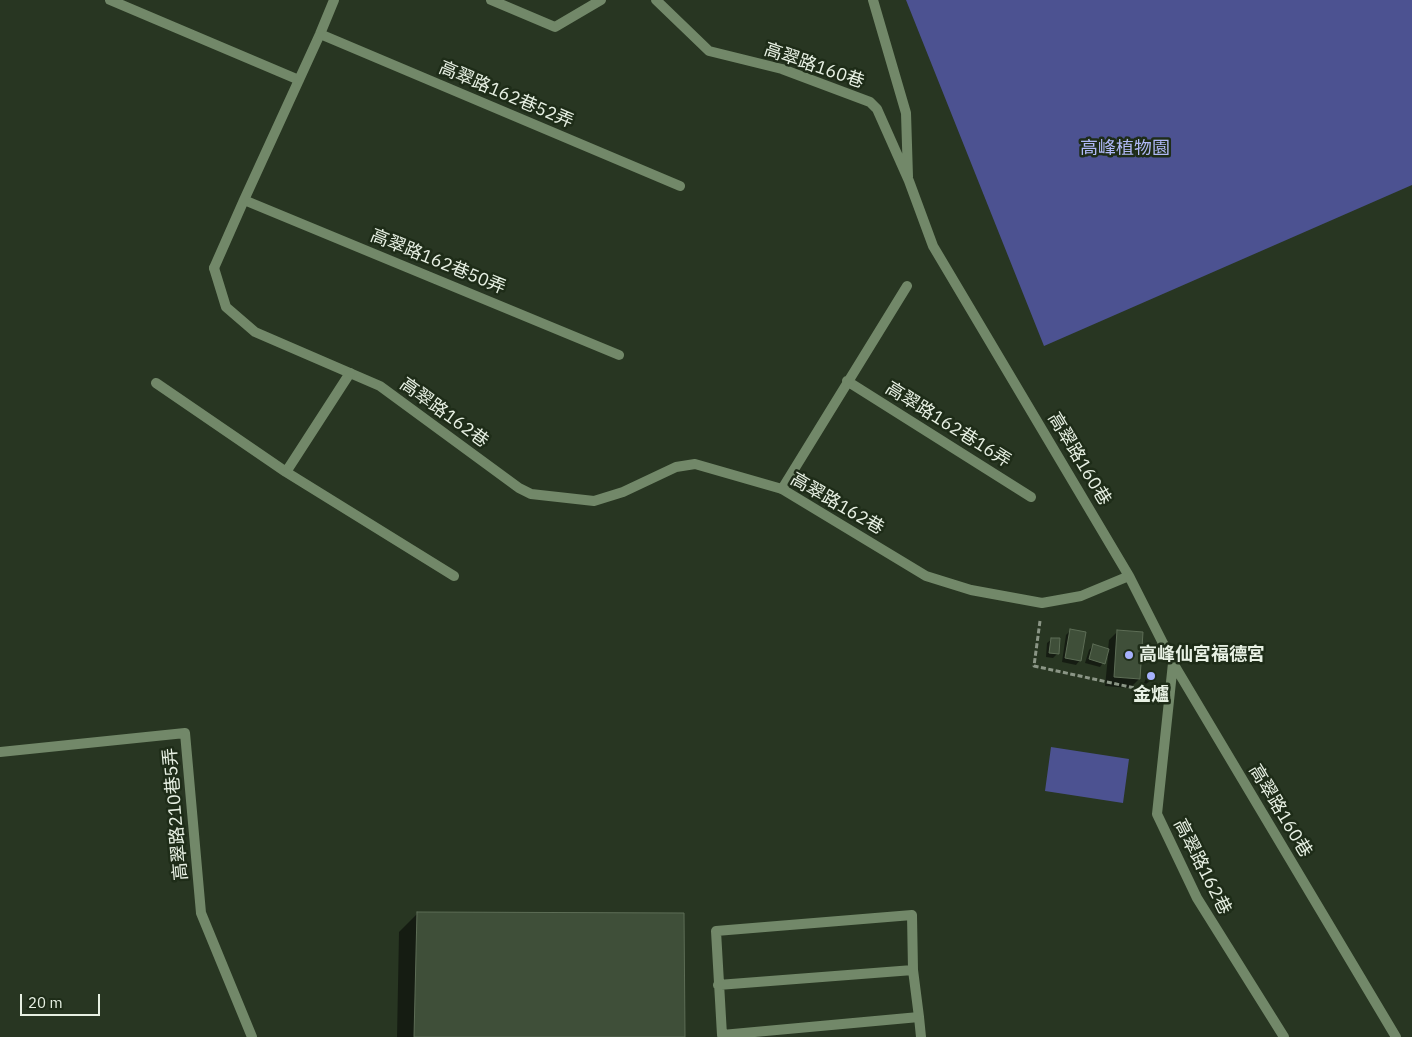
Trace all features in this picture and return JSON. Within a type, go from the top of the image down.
[{"type":"street","points":[[110,0],[299,80]]},
{"type":"street","name":"高翠路162巷","points":[[334,0],[214,268],[226,306],[255,332],[380,386],[519,488],[531,494],[594,501],[623,492],[676,467],[695,464],[782,489],[926,576],[971,590],[1042,604],[1080,596],[1129,576]]},
{"type":"street","points":[[491,0],[556,27],[601,0]]},
{"type":"street","name":"高翠路160巷","points":[[656,0],[709,52],[782,69],[870,102],[876,110],[909,181],[933,246],[1129,576],[1173,663],[1396,1037]]},
{"type":"street","points":[[873,0],[906,113],[909,181]]},
{"type":"street","name":"高翠路162巷52弄","points":[[320,34],[680,186]]},
{"type":"street","name":"高翠路162巷50弄","points":[[244,200],[619,355]]},
{"type":"street","points":[[782,489],[847,381],[908,286]]},
{"type":"street","points":[[286,472],[350,373]]},
{"type":"street","name":"高翠路162巷16弄","points":[[847,381],[1032,497]]},
{"type":"street","points":[[156,383],[286,472],[454,576]]},
{"type":"street","name":"高翠路162巷","points":[[1173,663],[1157,814],[1196,898],[1284,1037]]},
{"type":"street","name":"高翠路210巷5弄","points":[[0,752],[185,733],[200,913],[252,1037]]},
{"type":"street","points":[[919,1018],[722,1035],[716,931],[912,915],[913,970],[919,1018],[921,1037]]},
{"type":"street","points":[[718,986],[913,970]]},
{"type":"path","points":[[1042,604],[1034,666],[1169,696]]},
{"type":"green space","name":"高峰植物園","points":[[906,0],[1412,0],[1412,185],[1044,346]]},
{"type":"green space","points":[[1051,747],[1129,759],[1123,803],[1045,791]]},
{"type":"building","points":[[1070,629],[1086,632],[1081,661],[1065,658]]},
{"type":"building","name":"高峰仙宮福德宮","points":[[1117,630],[1143,632],[1140,679],[1114,677]]},
{"type":"building","points":[[1051,638],[1060,638],[1059,654],[1049,653]]},
{"type":"building","points":[[1093,644],[1109,649],[1105,664],[1089,659]]},
{"type":"building","points":[[417,912],[684,913],[685,1037],[414,1037]]},
{"type":"place","name":"高峰仙宮福德宮","points":[[1129,655]]},
{"type":"place","name":"金爐","points":[[1151,676]]}]
